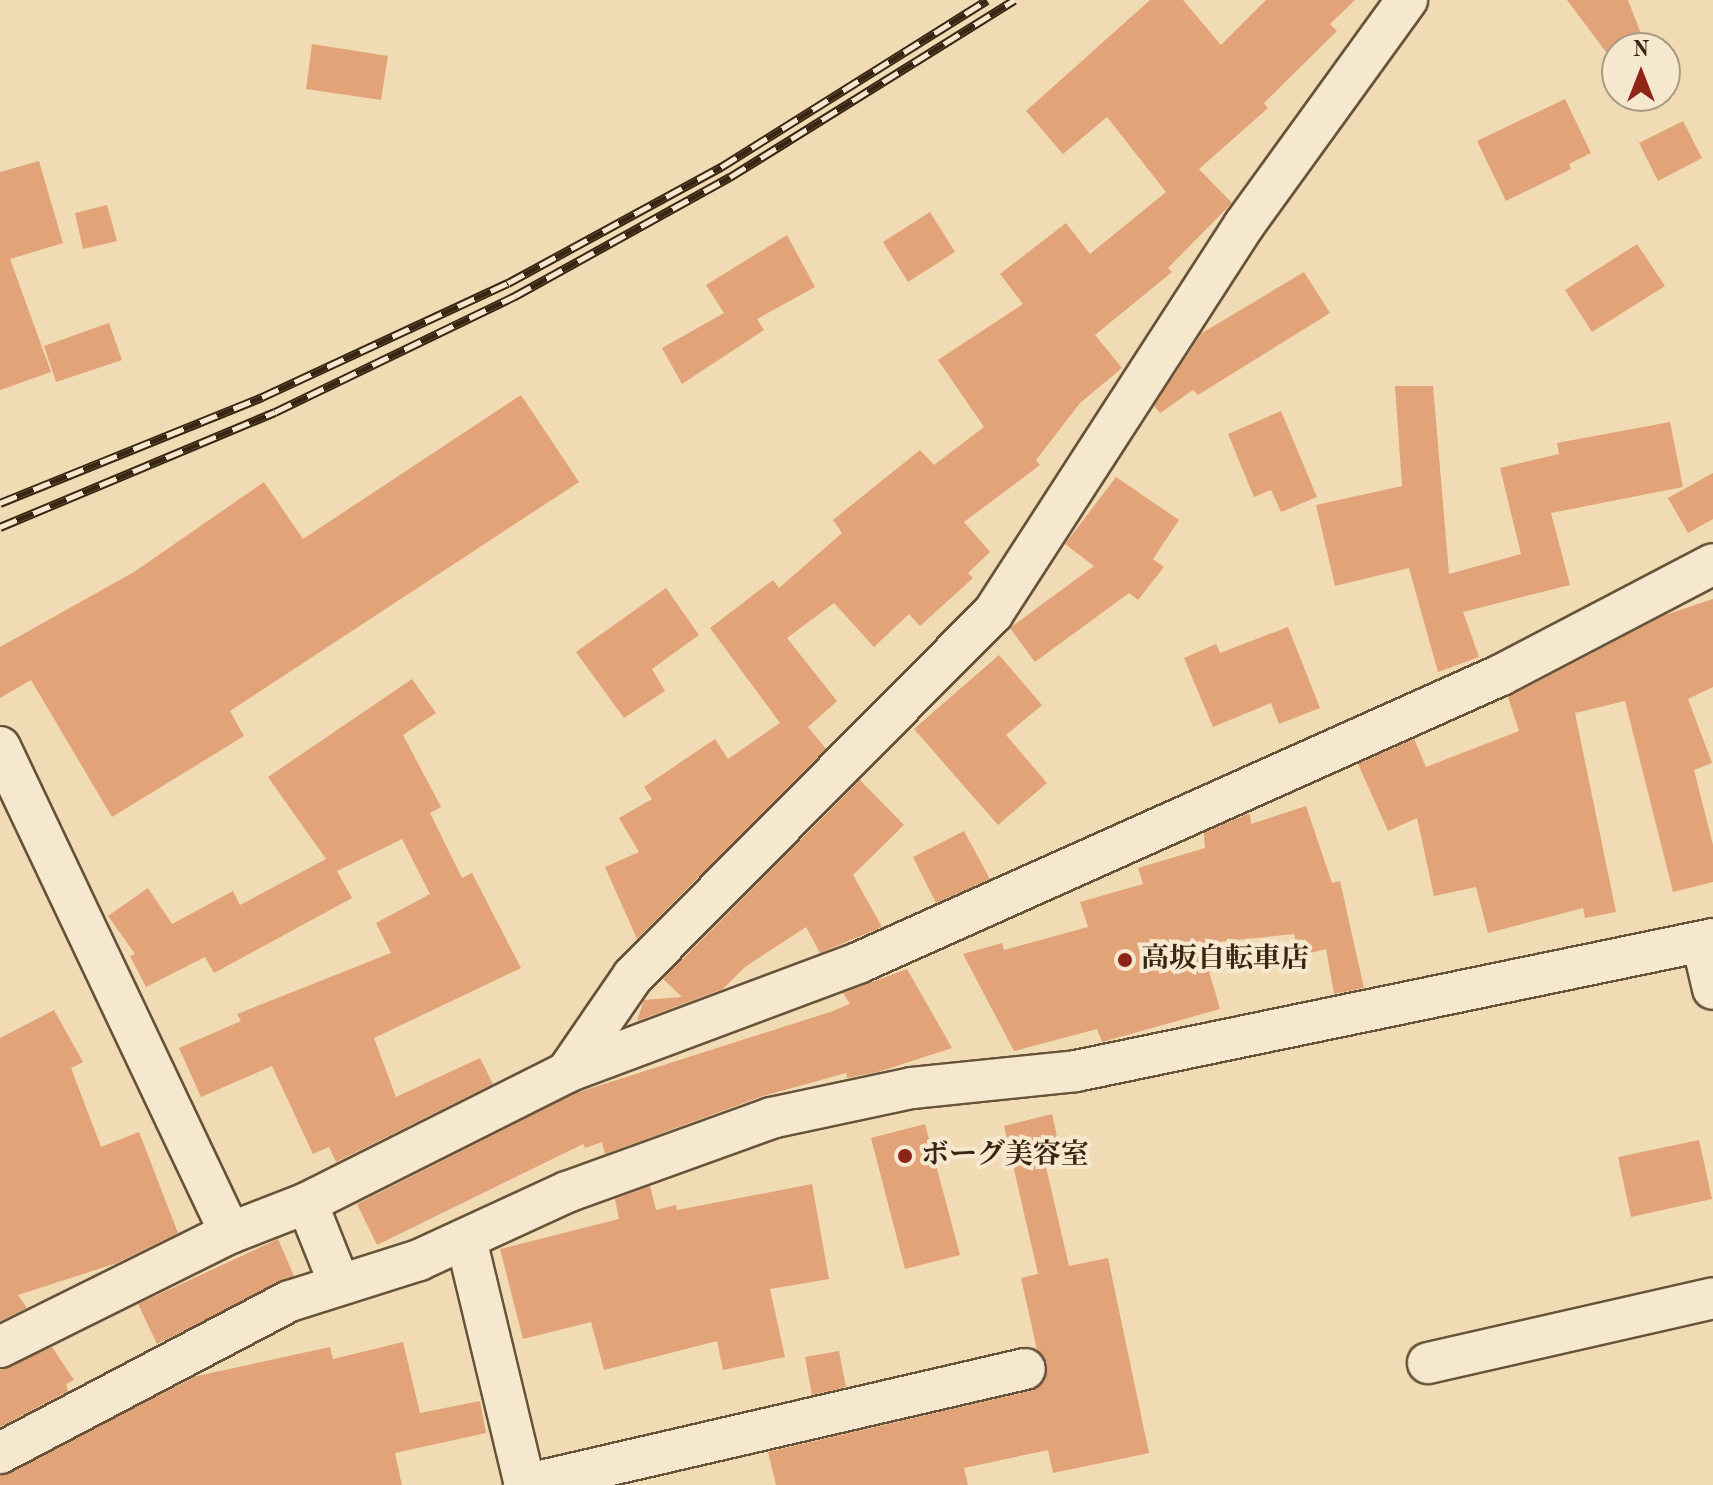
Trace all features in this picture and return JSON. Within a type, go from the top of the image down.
[{"type":"street","points":[[567,1072],[633,976],[993,613],[1244,225],[1407,0]]},
{"type":"street","points":[[0,1347],[230,1233],[307,1203],[567,1072],[858,963],[1501,675],[1713,564]]},
{"type":"street","points":[[0,747],[230,1233]]},
{"type":"street","points":[[0,1453],[290,1301],[419,1260],[567,1192],[771,1118],[912,1088],[1076,1071],[1708,940],[1713,989]]},
{"type":"street","points":[[307,1203],[339,1283]]},
{"type":"street","points":[[466,1239],[525,1485],[1025,1369]]},
{"type":"street","points":[[1428,1363],[1713,1298]]},
{"type":"building","points":[[1150,0],[1183,0],[1221,45],[1266,0],[1355,0],[1330,24],[1337,31],[1264,103],[1268,108],[1199,169],[1232,203],[1168,268],[1172,272],[1095,335],[1122,368],[1080,403],[1036,460],[1040,465],[964,522],[990,552],[968,573],[973,578],[920,626],[909,614],[874,647],[834,603],[787,638],[837,701],[808,727],[826,749],[637,939],[605,867],[639,852],[619,818],[652,799],[644,787],[715,739],[728,759],[780,723],[710,628],[773,580],[779,588],[842,533],[833,520],[920,450],[934,465],[984,427],[938,360],[1023,304],[1000,274],[1066,223],[1090,254],[1166,192],[1107,117],[1063,154],[1026,111]]},
{"type":"building","points":[[1567,0],[1628,0],[1640,32],[1601,32],[1601,45]]},
{"type":"building","points":[[312,44],[388,56],[381,100],[306,89]]},
{"type":"building","points":[[1565,99],[1591,153],[1569,164],[1571,169],[1506,201],[1477,141]]},
{"type":"building","points":[[1683,121],[1702,158],[1658,181],[1639,143]]},
{"type":"building","points":[[39,161],[63,243],[10,259],[51,372],[0,390],[0,172]]},
{"type":"building","points":[[107,205],[117,241],[83,249],[75,213]]},
{"type":"building","points":[[930,212],[955,252],[908,282],[883,242]]},
{"type":"building","points":[[787,235],[815,287],[757,319],[764,330],[682,384],[662,348],[724,313],[706,285]]},
{"type":"building","points":[[1637,244],[1665,286],[1592,332],[1565,290]]},
{"type":"building","points":[[1304,272],[1330,313],[1198,395],[1193,390],[1160,413],[1154,406],[1202,333]]},
{"type":"building","points":[[109,323],[122,360],[56,382],[44,346]]},
{"type":"building","points":[[1395,386],[1433,386],[1449,574],[1521,554],[1500,468],[1559,454],[1557,443],[1670,422],[1683,487],[1551,513],[1570,585],[1463,612],[1479,657],[1438,672],[1409,568],[1335,586],[1316,505],[1402,486]]},
{"type":"building","points":[[521,395],[579,482],[230,711],[244,736],[112,817],[31,680],[0,698],[0,647],[134,572],[264,482],[303,539]]},
{"type":"building","points":[[1281,411],[1317,497],[1281,512],[1271,490],[1254,497],[1228,434]]},
{"type":"building","points":[[1713,473],[1713,519],[1688,533],[1668,498]]},
{"type":"building","points":[[1116,477],[1179,520],[1153,559],[1164,567],[1138,600],[1129,593],[1035,662],[1010,628],[1094,566],[1065,544]]},
{"type":"building","points":[[666,588],[699,635],[652,669],[665,691],[624,718],[576,652]]},
{"type":"building","points":[[1713,599],[1713,687],[1688,699],[1712,763],[1694,770],[1713,845],[1713,882],[1673,892],[1625,701],[1575,713],[1616,912],[1585,918],[1583,908],[1488,933],[1476,887],[1434,896],[1417,818],[1388,831],[1358,764],[1414,739],[1426,767],[1519,731],[1508,697],[1665,615]]},
{"type":"building","points":[[1288,627],[1320,708],[1279,724],[1271,703],[1213,727],[1184,658],[1216,644],[1220,653]]},
{"type":"building","points":[[999,655],[1042,705],[1006,735],[1047,783],[998,825],[914,729]]},
{"type":"building","points":[[412,679],[436,713],[403,735],[441,807],[430,813],[462,878],[472,873],[521,968],[374,1038],[396,1097],[480,1058],[493,1084],[336,1162],[329,1147],[313,1154],[272,1066],[201,1097],[179,1048],[241,1021],[237,1014],[391,953],[376,923],[430,894],[402,839],[337,871],[352,898],[214,973],[205,957],[146,987],[130,956],[135,954],[108,916],[148,888],[172,924],[233,891],[240,905],[326,859],[268,777]]},
{"type":"building","points":[[860,780],[904,825],[853,875],[882,927],[820,953],[806,927],[745,967],[723,989],[637,1021],[644,1000],[682,997],[663,979]]},
{"type":"building","points":[[1306,806],[1332,883],[1340,881],[1364,988],[1334,994],[1326,949],[1299,956],[1294,934],[1201,944],[1220,1009],[1102,1042],[1097,1029],[1014,1051],[963,954],[1002,943],[1004,950],[1088,927],[1080,902],[1143,884],[1138,868],[1205,848],[1204,833],[1245,815],[1250,814],[1251,824]]},
{"type":"building","points":[[964,831],[990,879],[936,903],[913,857]]},
{"type":"building","points":[[907,969],[952,1048],[878,1072],[847,1078],[846,1073],[763,1096],[605,1154],[602,1142],[585,1148],[583,1144],[377,1245],[357,1204],[576,1093],[830,1012],[850,1004],[843,993]]},
{"type":"building","points":[[54,1010],[83,1062],[71,1068],[101,1147],[139,1132],[178,1233],[117,1263],[18,1295],[27,1308],[0,1321],[0,1038]]},
{"type":"building","points":[[1052,1114],[1063,1163],[1046,1167],[1069,1266],[1108,1258],[1149,1453],[1053,1473],[1048,1450],[964,1468],[968,1485],[776,1485],[768,1452],[1030,1391],[1044,1382],[1047,1365],[1037,1350],[1021,1278],[1038,1274],[1004,1126]]},
{"type":"building","points":[[925,1124],[960,1255],[905,1269],[871,1138]]},
{"type":"building","points":[[1699,1140],[1712,1199],[1631,1217],[1618,1157]]},
{"type":"building","points":[[812,1184],[829,1279],[770,1289],[785,1357],[723,1370],[717,1341],[604,1370],[591,1322],[523,1339],[500,1249],[619,1219],[615,1199],[650,1186],[656,1210],[676,1205],[677,1210]]},
{"type":"building","points":[[278,1239],[294,1276],[157,1344],[138,1304]]},
{"type":"building","points":[[403,1342],[420,1413],[480,1401],[486,1433],[395,1453],[402,1485],[0,1485],[0,1476],[197,1376],[330,1347],[333,1359]]},
{"type":"building","points":[[52,1347],[74,1380],[66,1384],[68,1391],[0,1427],[0,1370]]},
{"type":"building","points":[[839,1351],[846,1387],[812,1395],[805,1357]]},
{"type":"railway","points":[[0,503],[262,397],[508,283],[721,167],[987,0]]},
{"type":"railway","points":[[0,527],[275,412],[515,296],[730,177],[1014,0]]},
{"type":"place","name":"高坂自転車店","points":[[1125,960]]},
{"type":"place","name":"ボーグ美容室","points":[[905,1156]]}]
